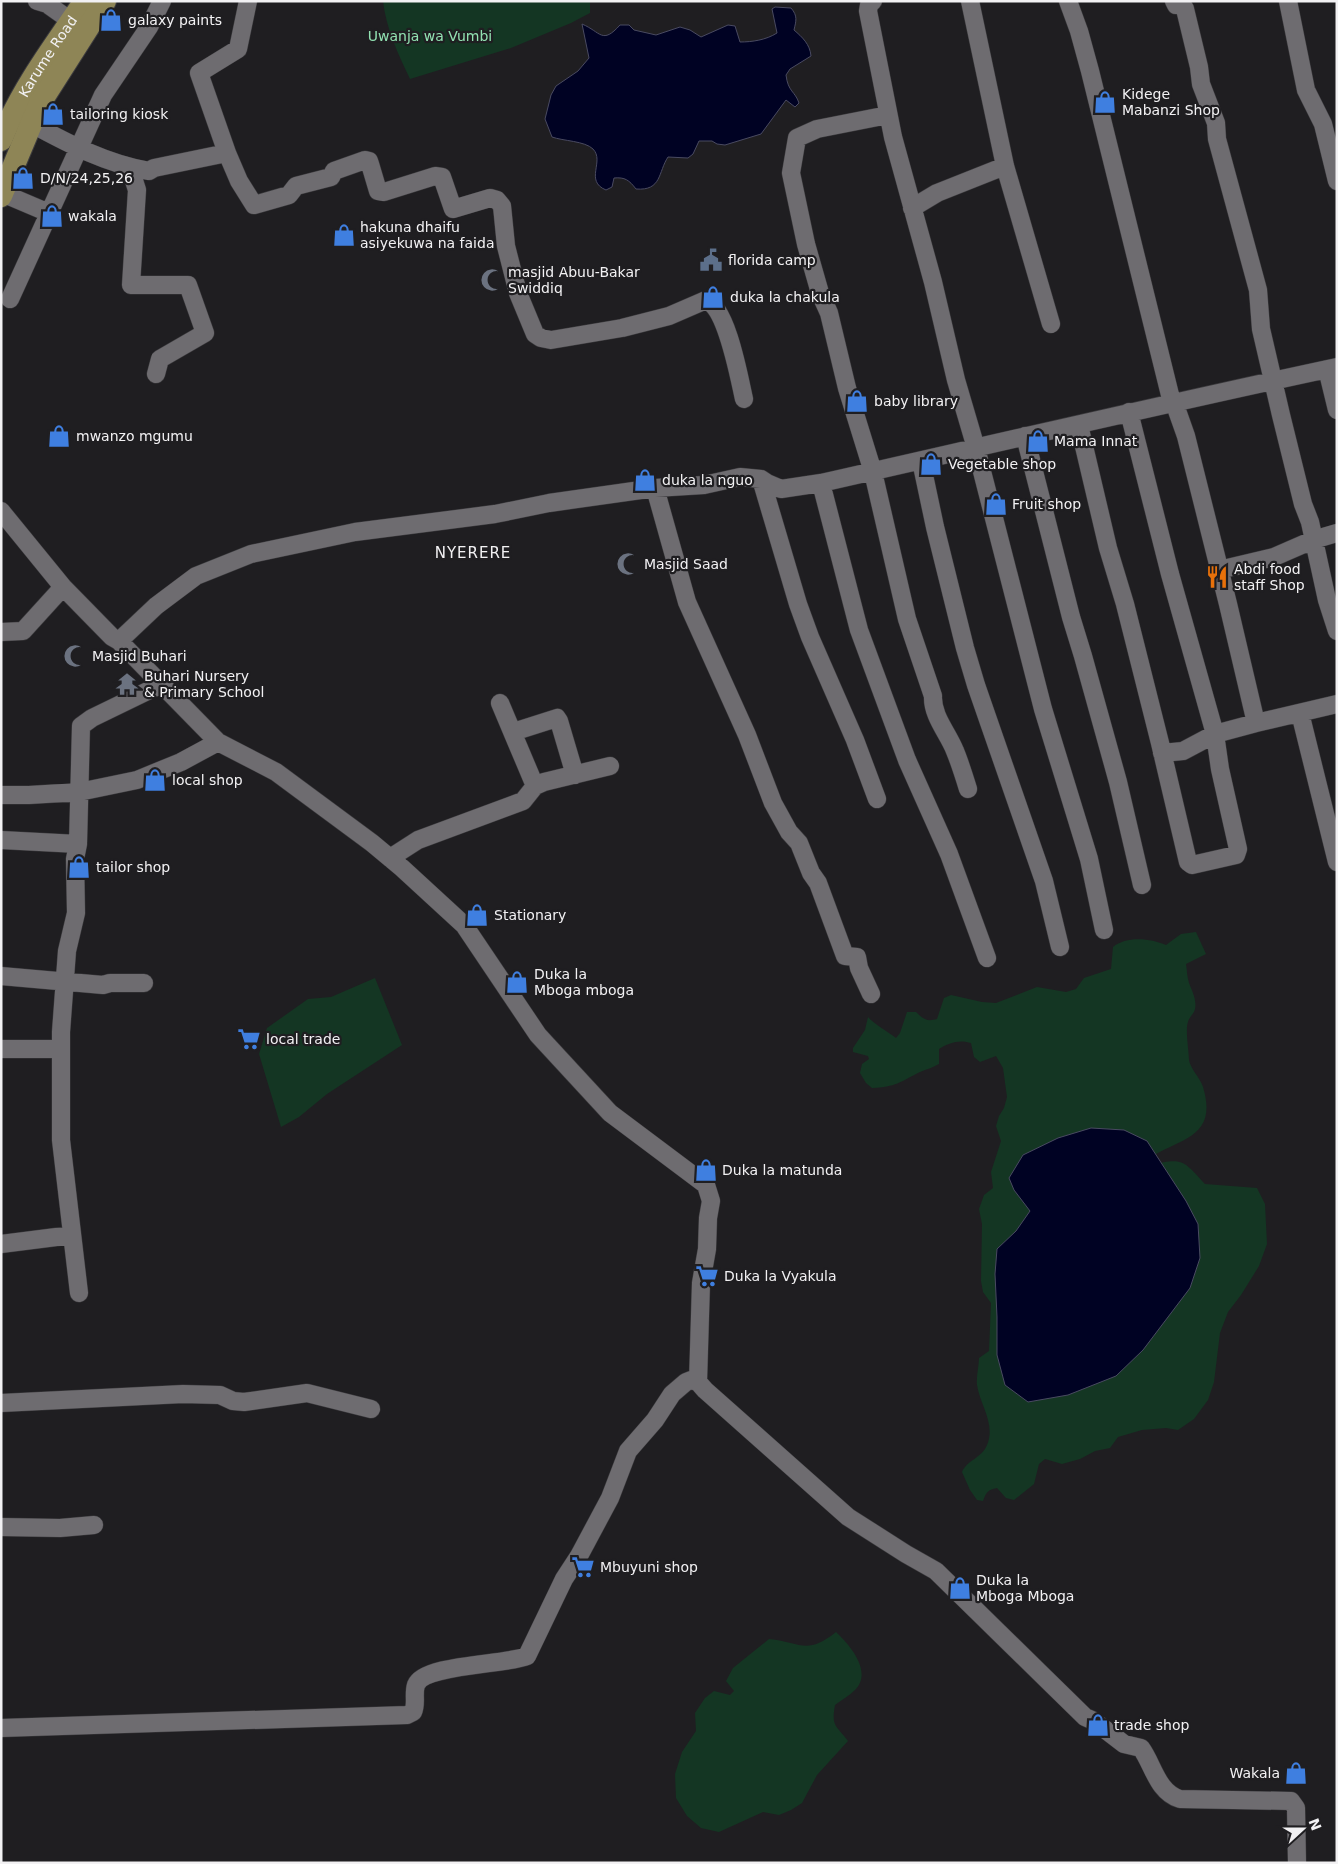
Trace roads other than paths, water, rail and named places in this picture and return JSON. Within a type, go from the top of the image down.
[{"type":"main road","name":"Karume Road","points":[[1,140],[10,117],[25,90],[85,1]]},
{"type":"main road","points":[[2,194],[40,104],[105,1]]},
{"type":"street","points":[[37,1],[47,4],[71,21]]},
{"type":"street","points":[[10,298],[103,96],[149,27],[162,1]]},
{"type":"street","points":[[248,1],[238,49],[199,73],[227,153],[239,181],[254,206],[289,195],[296,186],[331,176],[334,171],[365,160],[369,160],[378,191],[384,192],[435,176],[442,177],[453,209],[490,198],[497,200],[502,206],[506,246],[518,293],[534,334],[551,340],[622,328],[670,316],[706,300],[712,302],[718,312],[731,342],[744,399]]},
{"type":"street","points":[[873,1],[869,5],[868,11],[888,115],[1043,709],[1089,859],[1104,930]]},
{"type":"street","points":[[970,1],[1005,166],[1051,324]]},
{"type":"street","points":[[1068,1],[1079,30],[1090,71],[1173,402],[1186,436],[1256,723]]},
{"type":"street","points":[[1174,1],[1176,5],[1182,4],[1185,9],[1201,84],[1216,122],[1217,139],[1258,290],[1261,329],[1280,415],[1303,504],[1310,522],[1327,600],[1337,631]]},
{"type":"street","points":[[1288,1],[1306,90],[1323,124],[1337,181]]},
{"type":"street","points":[[888,115],[817,129],[797,138],[791,173],[806,244],[820,293],[829,313],[847,388],[873,472],[907,619],[934,696],[934,706],[941,725],[955,750],[968,789]]},
{"type":"street","points":[[32,124],[78,149],[130,168],[149,172],[154,168],[227,153]]},
{"type":"street","points":[[912,208],[937,193],[1005,166]]},
{"type":"street","points":[[130,168],[137,190],[131,285],[188,285],[206,333],[160,359],[156,374]]},
{"type":"street","points":[[2,194],[49,213]]},
{"type":"street","points":[[119,641],[156,606],[196,576],[251,554],[355,532],[495,514],[549,503],[655,488],[704,485],[740,477],[761,479],[766,483],[782,488],[821,484],[1173,402],[1333,368]]},
{"type":"street","points":[[1333,368],[1329,377],[1337,410]]},
{"type":"street","points":[[1079,425],[1108,548],[1125,604],[1188,862],[1192,865],[1228,858],[1236,855],[1238,849],[1220,769],[1216,734],[1170,574],[1129,412]]},
{"type":"street","points":[[1025,436],[1070,617],[1084,656],[1118,782],[1142,885]]},
{"type":"street","points":[[921,460],[935,527],[965,648],[1044,881],[1060,947]]},
{"type":"street","points":[[761,479],[798,604],[877,798]]},
{"type":"street","points":[[821,484],[860,630],[906,760],[949,854],[987,958]]},
{"type":"street","points":[[655,488],[691,611],[747,735],[773,803],[789,832],[799,843],[811,873],[818,883],[845,956],[856,957],[871,994]]},
{"type":"street","points":[[1,511],[63,587],[218,742],[276,772],[390,858],[464,925],[538,1035],[610,1113],[706,1185],[711,1201],[708,1218],[708,1249],[701,1283],[698,1382]]},
{"type":"street","points":[[1219,570],[1274,556],[1313,540],[1337,533]]},
{"type":"street","points":[[1,632],[23,631],[63,587]]},
{"type":"street","points":[[79,1292],[61,1140],[61,1032],[63,983],[67,950],[76,913],[75,859],[78,844],[81,726],[92,718],[162,684]]},
{"type":"street","points":[[500,703],[535,786]]},
{"type":"street","points":[[1162,753],[1183,751],[1216,734],[1337,704]]},
{"type":"street","points":[[1300,713],[1337,862]]},
{"type":"street","points":[[513,732],[557,718],[560,721],[575,775]]},
{"type":"street","points":[[1,794],[29,795],[79,792],[137,780],[180,762],[218,742]]},
{"type":"street","points":[[390,858],[418,840],[523,801],[535,786],[544,782],[610,766]]},
{"type":"street","points":[[1,840],[78,844]]},
{"type":"street","points":[[1,976],[103,986],[110,983],[144,983]]},
{"type":"street","points":[[1,1049],[62,1049]]},
{"type":"street","points":[[1,1244],[72,1235]]},
{"type":"street","points":[[1,1728],[407,1715],[413,1712],[415,1707],[416,1686],[421,1680],[429,1676],[464,1666],[524,1658],[529,1654],[544,1618],[564,1579],[579,1556],[610,1498],[628,1451],[655,1420],[672,1394],[691,1380],[698,1382],[848,1517],[936,1571],[1085,1716],[1124,1744],[1141,1748],[1155,1776],[1175,1797],[1180,1799],[1291,1801],[1296,1808],[1297,1863]]},
{"type":"street","points":[[1,1403],[31,1400],[183,1394],[220,1395],[233,1401],[244,1402],[307,1393],[371,1410]]},
{"type":"street","points":[[1,1526],[60,1528],[94,1525]]},
{"type":"water","points":[[775,7],[791,8],[796,19],[794,30],[807,44],[811,56],[790,69],[786,75],[788,85],[799,103],[795,107],[786,100],[761,134],[725,145],[712,141],[699,141],[693,154],[688,158],[668,157],[658,179],[651,187],[636,189],[626,180],[614,178],[612,187],[606,190],[596,181],[597,159],[593,149],[579,143],[552,137],[545,119],[551,95],[556,86],[578,71],[589,58],[582,24],[605,36],[620,25],[629,25],[634,30],[656,35],[680,27],[690,30],[701,37],[728,25],[735,26],[740,42],[749,42],[764,39],[777,33],[772,9]]},
{"type":"water","points":[[1091,1128],[1124,1130],[1147,1141],[1186,1201],[1198,1224],[1200,1258],[1190,1288],[1143,1350],[1116,1376],[1068,1395],[1028,1402],[1005,1385],[997,1355],[995,1274],[997,1249],[1016,1231],[1030,1211],[1014,1190],[1009,1178],[1023,1155],[1058,1138]]},
{"type":"place","name":"galaxy paints","points":[[111,20]]},
{"type":"place","name":"Kidege Mabanzi Shop","points":[[1105,102]]},
{"type":"place","name":"tailoring kiosk","points":[[53,114]]},
{"type":"place","name":"D/N/24,25,26","points":[[23,178]]},
{"type":"place","name":"wakala","points":[[52,216]]},
{"type":"place","name":"hakuna dhaifu asiyekuwa na faida","points":[[344,235]]},
{"type":"place","name":"florida camp","points":[[711,260]]},
{"type":"place","name":"masjid Abuu-Bakar Swiddiq","points":[[492,280]]},
{"type":"place","name":"duka la chakula","points":[[713,297]]},
{"type":"place","name":"baby library","points":[[857,401]]},
{"type":"place","name":"mwanzo mgumu","points":[[59,436]]},
{"type":"place","name":"Mama Innat","points":[[1038,441]]},
{"type":"place","name":"Vegetable shop","points":[[931,464]]},
{"type":"place","name":"duka la nguo","points":[[645,480]]},
{"type":"place","name":"Fruit shop","points":[[996,504]]},
{"type":"place","name":"Masjid Saad","points":[[628,564]]},
{"type":"place","name":"Abdi food staff Shop","points":[[1217,577]]},
{"type":"place","name":"Masjid Buhari","points":[[75,656]]},
{"type":"place","name":"Buhari Nursery & Primary School","points":[[127,684]]},
{"type":"place","name":"local shop","points":[[155,780]]},
{"type":"place","name":"tailor shop","points":[[79,867]]},
{"type":"place","name":"Stationary","points":[[477,915]]},
{"type":"place","name":"Duka la Mboga mboga","points":[[517,982]]},
{"type":"place","name":"local trade","points":[[249,1039]]},
{"type":"place","name":"Duka la matunda","points":[[706,1170]]},
{"type":"place","name":"Duka la Vyakula","points":[[707,1276]]},
{"type":"place","name":"Mbuyuni shop","points":[[583,1567]]},
{"type":"place","name":"Duka la Mboga Mboga","points":[[960,1588]]},
{"type":"place","name":"trade shop","points":[[1098,1725]]},
{"type":"place","name":"Wakala","points":[[1296,1773]]},
{"type":"district","name":"NYERERE","points":[[473,553]]},
{"type":"park label","name":"Uwanja wa Vumbi","points":[[430,36]]}]
